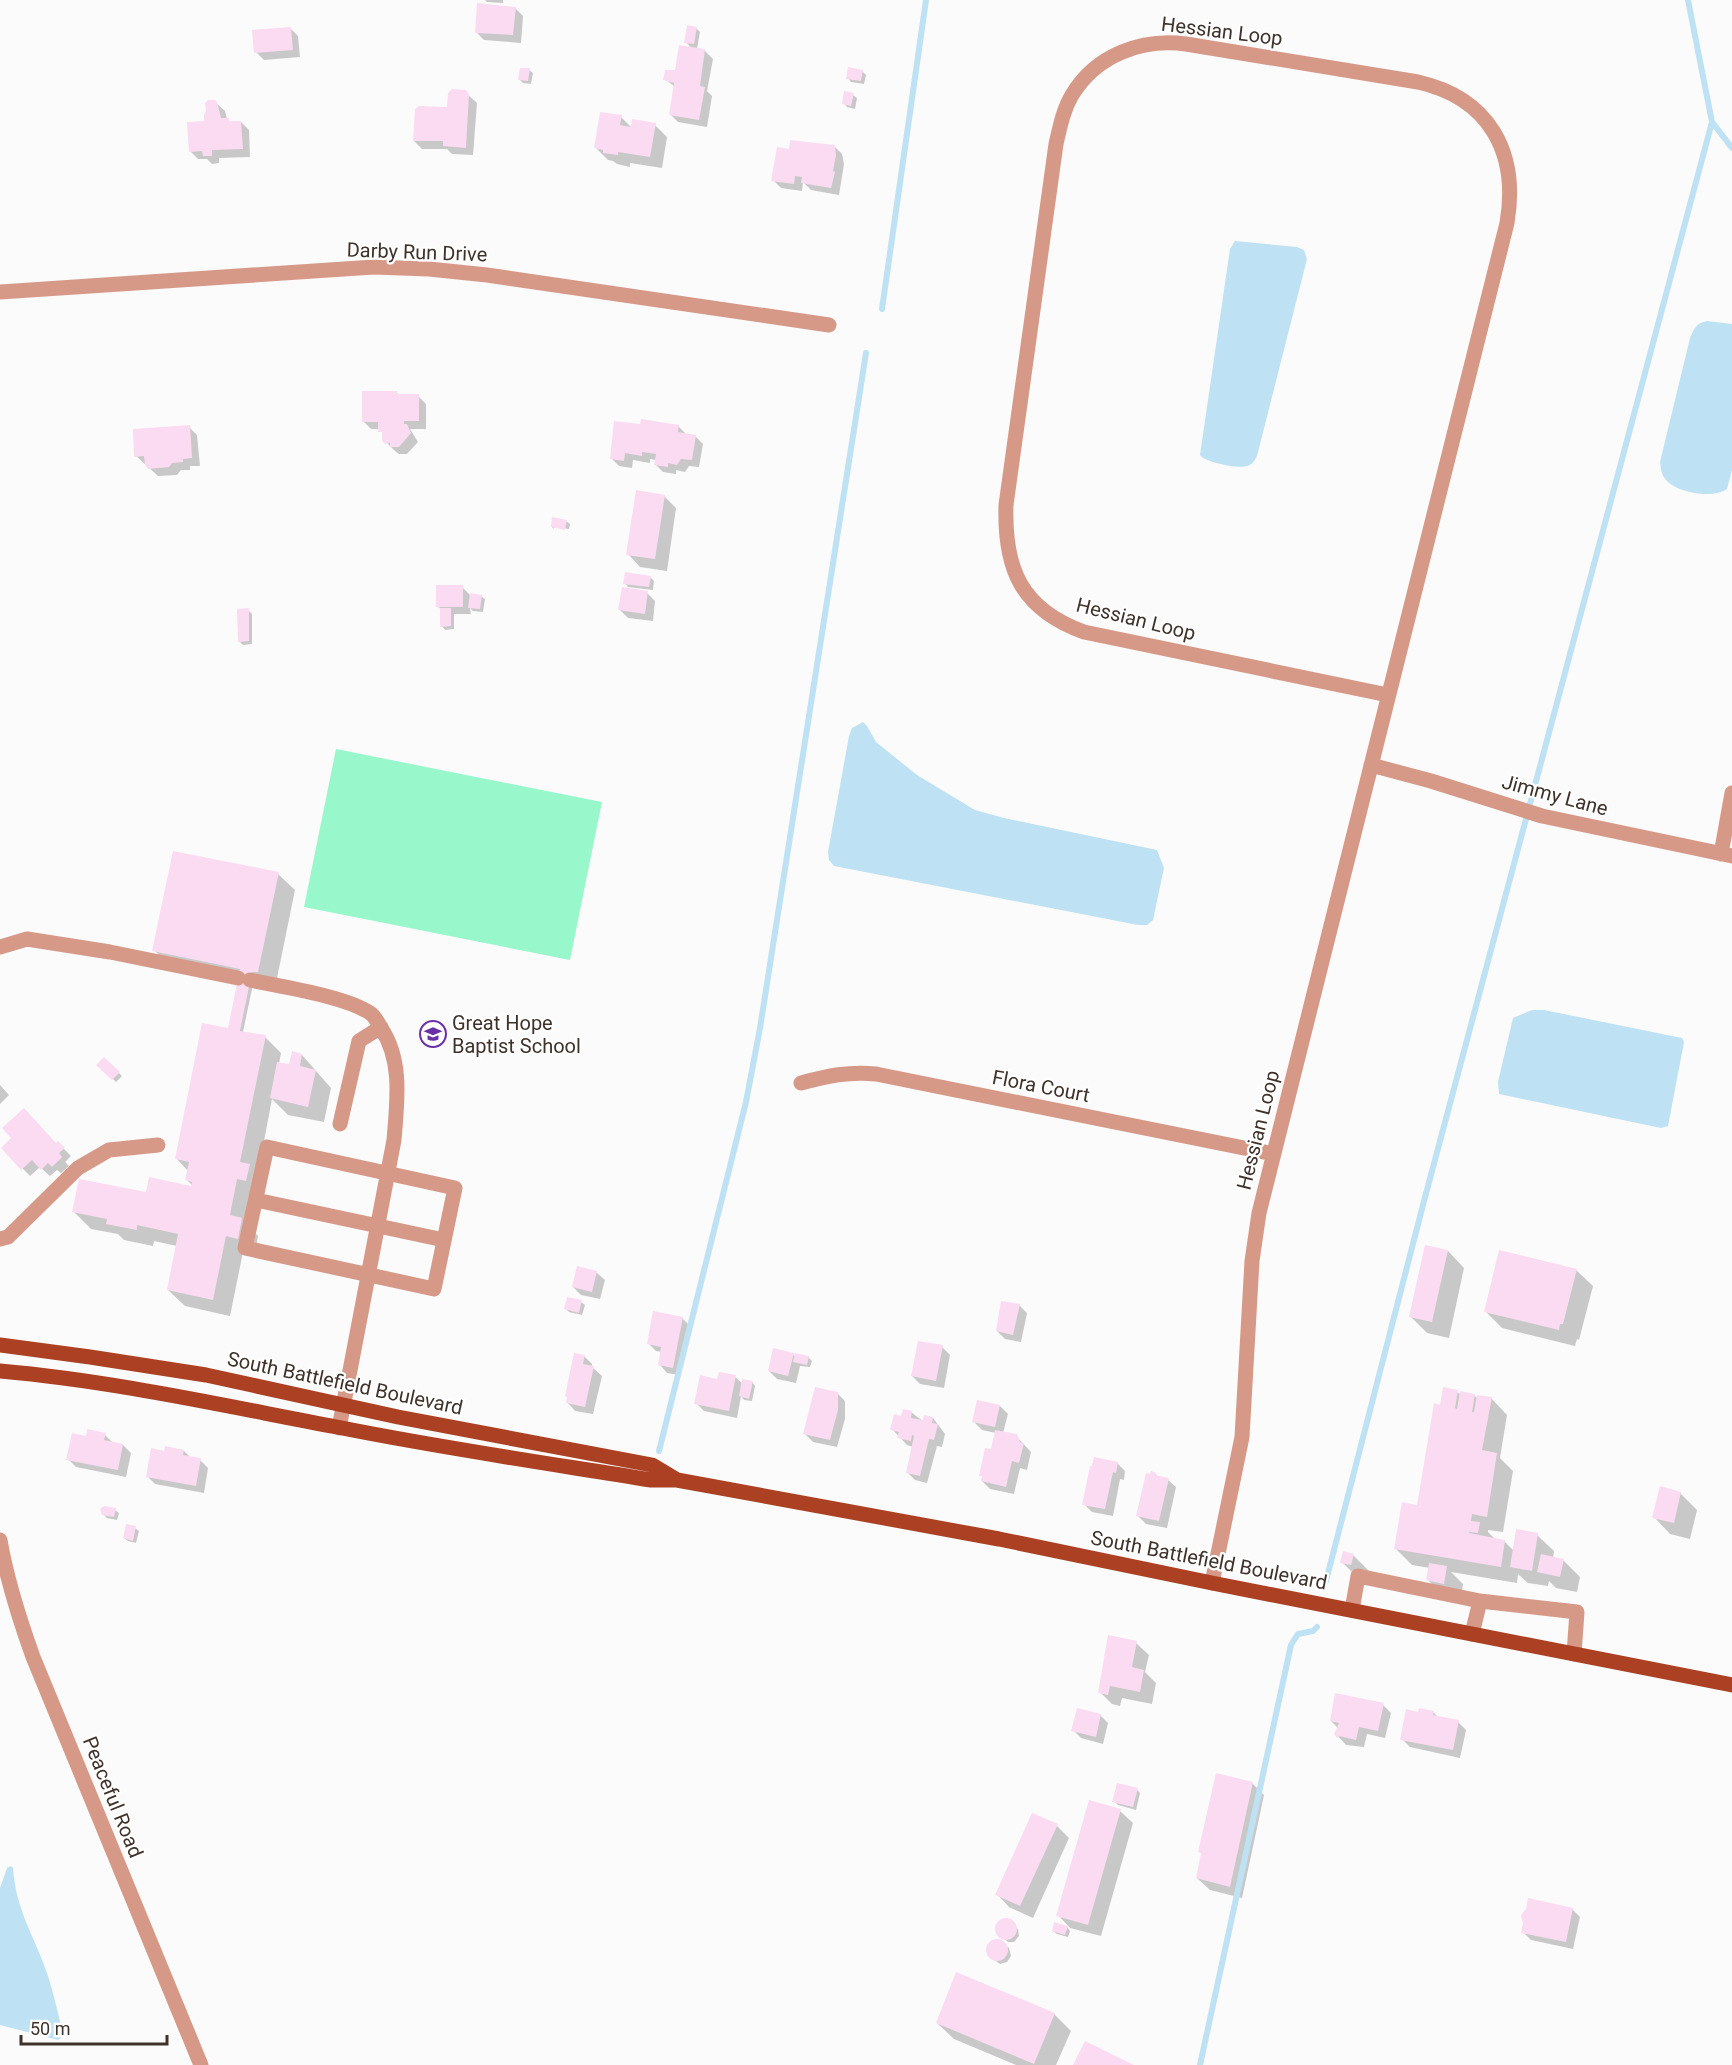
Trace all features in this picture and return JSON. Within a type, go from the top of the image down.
[{"type":"main road","name":"South Battlefield Boulevard","points":[[0,1345],[206,1375],[343,1406],[652,1465],[677,1480]]},
{"type":"main road","name":"South Battlefield Boulevard","points":[[0,1371],[39,1374],[178,1395],[339,1428],[651,1480],[677,1480],[999,1539],[1732,1685]]},
{"type":"street","name":"Hessian Loop","points":[[1212,1583],[1242,1437],[1254,1238],[1507,223],[1511,186],[1504,155],[1491,130],[1475,110],[1457,96],[1429,85],[1186,44],[1151,43],[1129,48],[1107,59],[1088,75],[1072,95],[1062,118],[1056,144],[1006,505],[1007,548],[1018,579],[1037,604],[1068,626],[1084,632],[1388,695]]},
{"type":"street","name":"Darby Run Drive","points":[[0,292],[385,268],[487,275],[829,325]]},
{"type":"street","name":"Jimmy Lane","points":[[1371,765],[1431,781],[1542,816],[1726,855]]},
{"type":"street","points":[[1726,855],[1732,793]]},
{"type":"street","points":[[0,947],[27,939],[110,952],[346,1002],[372,1014],[388,1039],[397,1071],[398,1097],[394,1140],[339,1428]]},
{"type":"street","points":[[340,1124],[359,1041],[381,1027]]},
{"type":"street","name":"Flora Court","points":[[801,1083],[849,1072],[876,1074],[1274,1154]]},
{"type":"street","points":[[0,1239],[8,1237],[78,1167],[109,1150],[158,1145]]},
{"type":"street","points":[[267,1147],[455,1188],[434,1289],[245,1248],[256,1200],[267,1147]]},
{"type":"street","points":[[256,1200],[444,1240]]},
{"type":"street","name":"Peaceful Road","points":[[0,1540],[15,1609],[33,1657],[201,2065]]},
{"type":"street","points":[[1352,1610],[1358,1576],[1480,1600],[1577,1612],[1574,1654]]},
{"type":"street","points":[[1472,1634],[1480,1600]]},
{"type":"green space","points":[[336,749],[602,802],[570,960],[304,907]]},
{"type":"water","points":[[1235,241],[1297,247],[1304,250],[1307,259],[1257,456],[1250,465],[1243,467],[1214,462],[1200,455],[1230,249]]},
{"type":"water","points":[[1707,321],[1732,324],[1732,470],[1727,489],[1714,494],[1696,493],[1671,485],[1663,476],[1660,462],[1690,338],[1696,326]]},
{"type":"water","points":[[863,722],[876,742],[917,775],[975,810],[1157,850],[1164,868],[1153,920],[1147,925],[1138,925],[834,866],[829,860],[828,852],[849,736],[852,728]]},
{"type":"water","points":[[1532,1010],[1544,1010],[1682,1038],[1684,1042],[1668,1126],[1661,1128],[1499,1094],[1498,1082],[1513,1018]]},
{"type":"water","points":[[11,1866],[22,1910],[52,1989],[64,2036],[58,2040],[0,2025],[0,1888],[7,1868]]},
{"type":"building","points":[[477,3],[516,7],[513,35],[475,33]]},
{"type":"building","points":[[687,25],[697,27],[694,44],[684,43]]},
{"type":"building","points":[[291,27],[293,50],[254,53],[252,30]]},
{"type":"building","points":[[679,45],[705,49],[700,86],[705,87],[699,120],[669,115],[674,83],[663,80],[665,70],[675,70]]},
{"type":"building","points":[[848,67],[863,70],[861,81],[846,79]]},
{"type":"building","points":[[520,68],[530,68],[528,81],[518,80]]},
{"type":"building","points":[[452,89],[466,90],[469,94],[466,148],[443,146],[443,141],[413,141],[415,109],[419,106],[447,107],[448,93]]},
{"type":"building","points":[[844,91],[854,93],[851,106],[842,104]]},
{"type":"building","points":[[208,100],[217,102],[221,118],[241,121],[243,149],[212,150],[212,156],[203,156],[202,151],[189,152],[187,122],[204,121],[205,103]]},
{"type":"building","points":[[600,112],[622,115],[620,125],[631,127],[632,119],[656,123],[650,157],[618,152],[618,155],[603,153],[603,150],[594,148]]},
{"type":"building","points":[[790,140],[835,145],[833,171],[835,172],[831,188],[801,183],[802,177],[795,176],[794,184],[771,181],[777,147],[789,149]]},
{"type":"building","points":[[362,391],[397,391],[397,394],[419,394],[419,421],[404,421],[411,433],[399,447],[390,447],[390,443],[385,444],[382,441],[382,432],[378,432],[378,422],[362,422]]},
{"type":"building","points":[[641,419],[679,425],[678,432],[696,435],[692,460],[681,459],[677,465],[668,463],[668,467],[654,465],[656,454],[642,452],[642,456],[625,453],[624,461],[610,459],[614,421],[640,424]]},
{"type":"building","points":[[190,425],[192,458],[172,463],[169,467],[148,469],[144,456],[134,457],[133,429]]},
{"type":"building","points":[[636,490],[665,495],[655,559],[626,555]]},
{"type":"building","points":[[552,517],[567,520],[565,530],[551,527]]},
{"type":"building","points":[[625,572],[651,576],[649,587],[623,584]]},
{"type":"building","points":[[436,585],[463,585],[463,607],[436,607]]},
{"type":"building","points":[[622,587],[648,591],[645,614],[618,610]]},
{"type":"building","points":[[470,593],[482,595],[480,609],[468,608]]},
{"type":"building","points":[[249,608],[249,641],[238,642],[237,609]]},
{"type":"building","points":[[440,608],[451,608],[451,626],[440,627]]},
{"type":"building","points":[[173,851],[279,872],[258,972],[252,972],[240,1031],[266,1035],[240,1162],[250,1164],[246,1181],[237,1179],[230,1215],[242,1218],[238,1239],[226,1236],[213,1300],[167,1290],[178,1234],[137,1225],[137,1230],[106,1224],[107,1219],[72,1212],[79,1179],[146,1192],[149,1177],[191,1186],[192,1182],[185,1180],[189,1162],[175,1159],[202,1023],[228,1028],[240,969],[152,951]]},
{"type":"building","points":[[292,1051],[302,1054],[300,1066],[316,1070],[308,1107],[270,1098],[277,1062],[289,1064]]},
{"type":"building","points":[[104,1057],[120,1072],[112,1080],[96,1065]]},
{"type":"building","points":[[24,1108],[56,1143],[58,1141],[65,1148],[59,1153],[62,1157],[52,1167],[48,1163],[41,1170],[32,1160],[21,1170],[1,1148],[11,1138],[2,1128]]},
{"type":"building","points":[[1425,1245],[1448,1250],[1432,1322],[1409,1317]]},
{"type":"building","points":[[1499,1250],[1577,1269],[1563,1324],[1560,1324],[1559,1330],[1484,1312]]},
{"type":"building","points":[[577,1266],[597,1271],[592,1292],[572,1287]]},
{"type":"building","points":[[567,1297],[582,1300],[579,1313],[564,1309]]},
{"type":"building","points":[[1001,1301],[1020,1304],[1013,1335],[996,1331]]},
{"type":"building","points":[[653,1311],[683,1317],[673,1368],[658,1365],[661,1347],[647,1344]]},
{"type":"building","points":[[918,1341],[943,1345],[936,1381],[911,1376]]},
{"type":"building","points":[[773,1348],[794,1353],[788,1376],[768,1371]]},
{"type":"building","points":[[574,1353],[585,1355],[583,1364],[594,1366],[585,1407],[566,1403],[567,1397],[565,1396]]},
{"type":"building","points":[[795,1353],[809,1356],[807,1365],[793,1362]]},
{"type":"building","points":[[719,1372],[736,1375],[729,1411],[694,1404],[700,1375],[717,1379]]},
{"type":"building","points":[[742,1379],[753,1381],[749,1399],[739,1396]]},
{"type":"building","points":[[815,1387],[838,1392],[838,1410],[830,1440],[803,1434]]},
{"type":"building","points":[[1443,1387],[1458,1390],[1455,1408],[1457,1409],[1460,1391],[1475,1394],[1472,1412],[1474,1412],[1477,1395],[1492,1397],[1482,1450],[1497,1453],[1487,1517],[1472,1514],[1471,1521],[1480,1522],[1478,1533],[1469,1533],[1505,1540],[1501,1567],[1394,1549],[1402,1502],[1417,1505],[1434,1403],[1440,1405]]},
{"type":"building","points":[[977,1400],[1000,1405],[995,1427],[972,1422]]},
{"type":"building","points":[[903,1409],[912,1411],[911,1418],[923,1420],[924,1415],[933,1417],[932,1423],[938,1424],[934,1440],[929,1439],[920,1476],[906,1473],[914,1436],[912,1435],[911,1441],[897,1438],[899,1432],[890,1430],[894,1414],[901,1416]]},
{"type":"building","points":[[87,1429],[106,1433],[104,1440],[123,1444],[118,1470],[66,1460],[72,1433],[86,1436]]},
{"type":"building","points":[[995,1430],[1017,1434],[1020,1442],[1024,1443],[1019,1463],[1012,1461],[1006,1487],[981,1481],[982,1476],[979,1476],[985,1448],[991,1449]]},
{"type":"building","points":[[165,1446],[184,1450],[183,1455],[201,1458],[196,1486],[146,1477],[151,1448],[164,1451]]},
{"type":"building","points":[[1094,1457],[1118,1462],[1116,1473],[1113,1472],[1105,1509],[1082,1505]]},
{"type":"building","points":[[1151,1471],[1156,1473],[1155,1475],[1169,1478],[1159,1521],[1136,1516],[1146,1473],[1150,1474]]},
{"type":"building","points":[[1660,1486],[1681,1492],[1674,1523],[1652,1518]]},
{"type":"building","points":[[104,1506],[116,1508],[114,1517],[102,1515],[100,1509]]},
{"type":"building","points":[[126,1524],[136,1526],[133,1541],[123,1538]]},
{"type":"building","points":[[1516,1529],[1538,1533],[1532,1571],[1510,1567]]},
{"type":"building","points":[[1343,1551],[1354,1554],[1351,1565],[1340,1563]]},
{"type":"building","points":[[1541,1554],[1564,1559],[1560,1577],[1537,1572]]},
{"type":"building","points":[[1429,1563],[1447,1566],[1444,1584],[1426,1580]]},
{"type":"building","points":[[1108,1635],[1137,1641],[1132,1667],[1144,1670],[1140,1692],[1110,1686],[1108,1695],[1098,1693]]},
{"type":"building","points":[[1335,1693],[1384,1703],[1378,1731],[1359,1727],[1356,1740],[1339,1736],[1337,1738],[1334,1734],[1339,1723],[1330,1721]]},
{"type":"building","points":[[1077,1708],[1101,1714],[1096,1737],[1071,1731]]},
{"type":"building","points":[[1419,1708],[1434,1711],[1433,1715],[1459,1720],[1453,1750],[1400,1740],[1406,1709],[1418,1712]]},
{"type":"building","points":[[1216,1773],[1253,1782],[1230,1887],[1196,1878],[1201,1853],[1198,1852]]},
{"type":"building","points":[[1117,1783],[1138,1788],[1133,1807],[1112,1802]]},
{"type":"building","points":[[1089,1800],[1121,1809],[1088,1925],[1056,1916]]},
{"type":"building","points":[[1032,1813],[1058,1824],[1020,1906],[995,1895]]},
{"type":"building","points":[[1528,1898],[1573,1908],[1566,1942],[1521,1933],[1523,1923],[1521,1915],[1526,1909]]},
{"type":"building","points":[[1006,1918],[1016,1925],[1017,1929],[1010,1939],[1006,1940],[996,1933],[995,1929],[1002,1919]]},
{"type":"building","points":[[1054,1922],[1068,1926],[1065,1935],[1052,1931]]},
{"type":"building","points":[[997,1939],[1005,1942],[1008,1950],[1005,1958],[997,1961],[989,1958],[986,1950],[989,1942]]},
{"type":"building","points":[[956,1972],[1055,2013],[1034,2064],[936,2023]]},
{"type":"building","points":[[1085,2041],[1134,2065],[1073,2065]]},
{"type":"waterway","points":[[882,309],[926,0]]},
{"type":"waterway","points":[[1688,0],[1712,122],[1732,148]]},
{"type":"waterway","points":[[1326,1581],[1424,1201],[1712,122]]},
{"type":"waterway","points":[[659,1451],[746,1102],[760,1028],[866,353]]},
{"type":"waterway","points":[[1200,2065],[1291,1645],[1298,1634],[1313,1631],[1317,1627]]},
{"type":"place","name":"Great Hope Baptist School","points":[[433,1034]]}]
